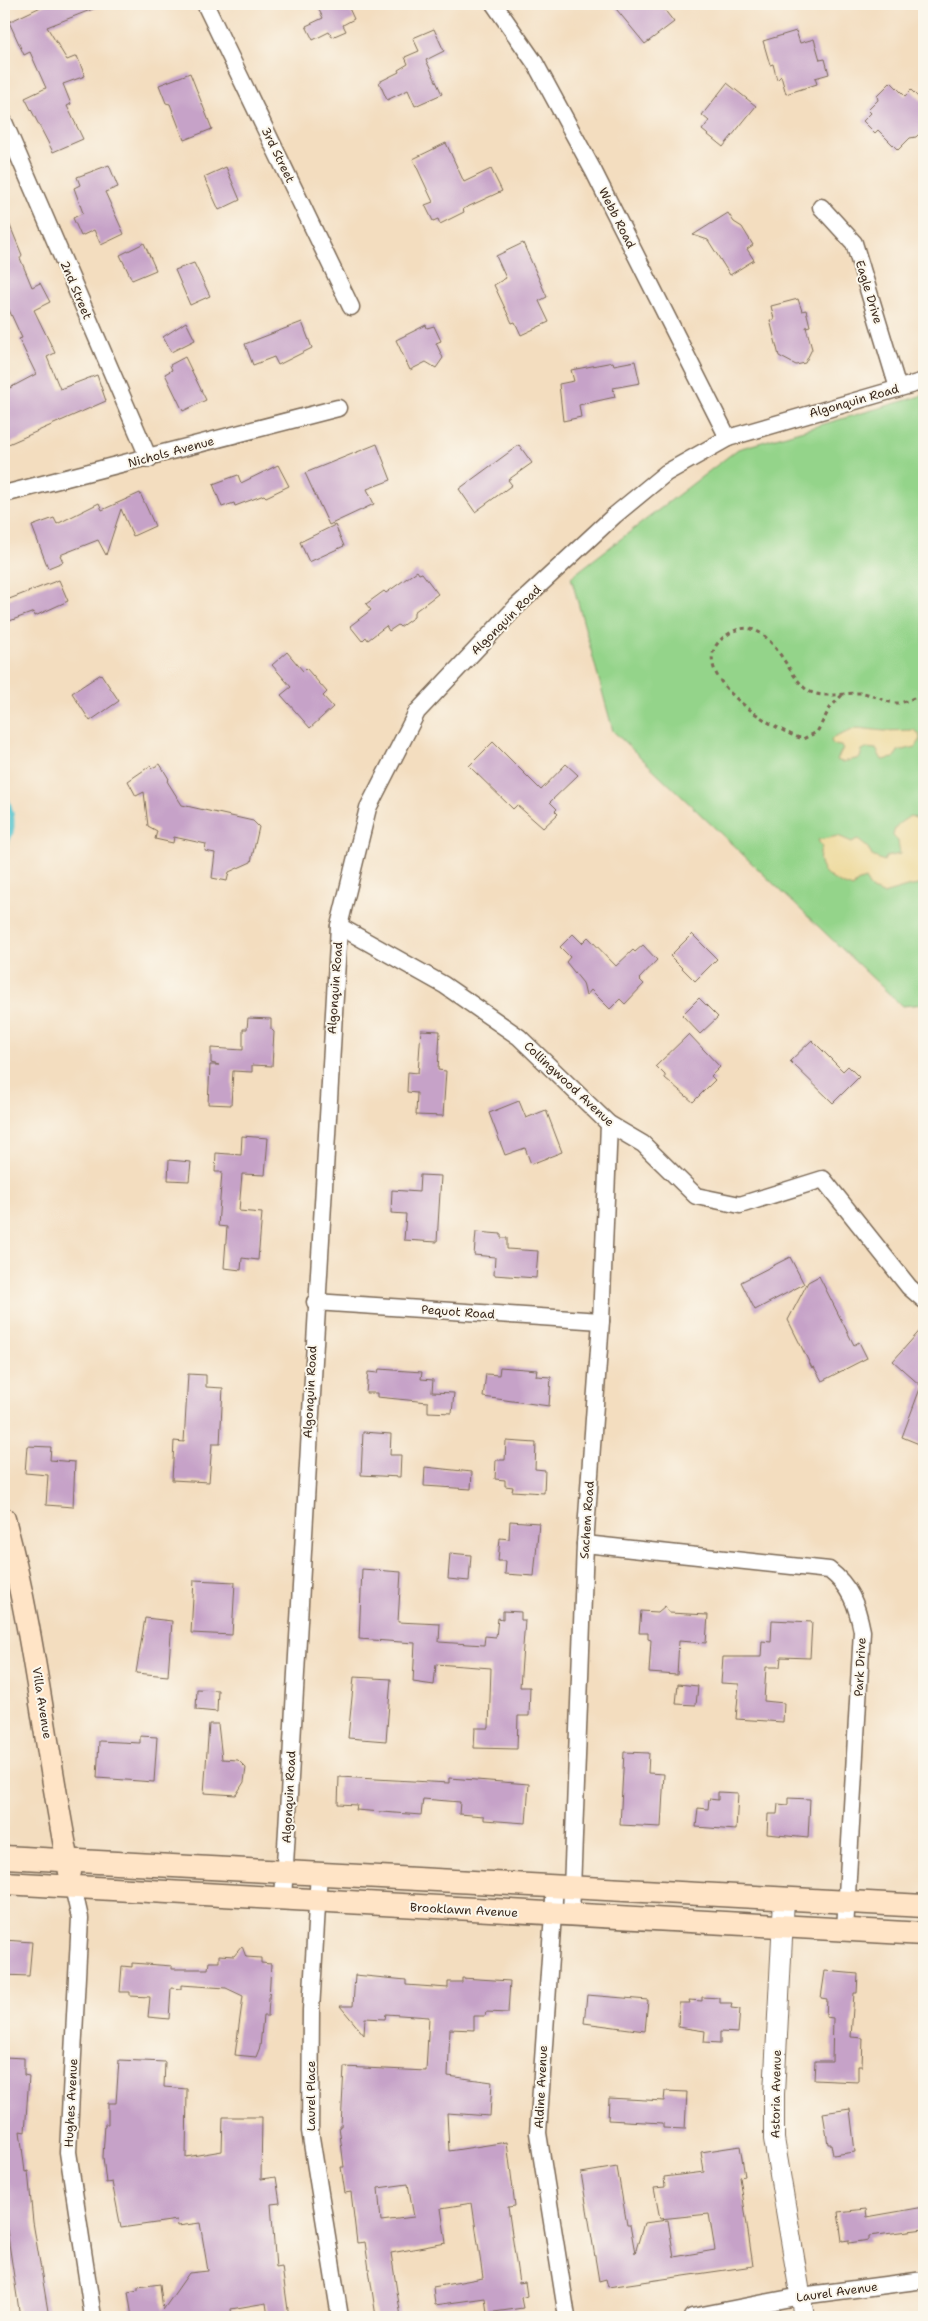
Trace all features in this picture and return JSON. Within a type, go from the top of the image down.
[{"type":"main road","name":"Villa Avenue","points":[[4,1519],[17,1567],[39,1681],[73,1887]]},
{"type":"main road","points":[[4,1857],[564,1885],[924,1906]]},
{"type":"main road","name":"Brooklawn Avenue","points":[[4,1883],[562,1916],[924,1934]]},
{"type":"street","name":"3rd Street","points":[[205,4],[352,307]]},
{"type":"street","name":"Webb Road","points":[[494,4],[535,63],[594,172],[728,438]]},
{"type":"street","name":"2nd Street","points":[[4,122],[149,459]]},
{"type":"street","name":"Eagle Drive","points":[[821,207],[854,242],[898,388]]},
{"type":"street","name":"Algonquin Road","points":[[283,1899],[315,1302],[339,926],[368,808],[417,712],[517,606],[615,514],[666,473],[728,438],[924,381]]},
{"type":"street","name":"Nichols Avenue","points":[[4,494],[149,459],[338,408]]},
{"type":"street","name":"Collingwood Avenue","points":[[339,926],[444,984],[519,1036],[609,1124],[643,1144],[696,1196],[740,1205],[823,1180],[910,1287],[924,1300]]},
{"type":"street","name":"Sachem Road","points":[[562,1916],[585,1544],[602,1321],[609,1124]]},
{"type":"street","name":"Pequot Road","points":[[315,1302],[602,1321]]},
{"type":"street","name":"Park Drive","points":[[585,1544],[829,1570],[843,1581],[854,1599],[862,1631],[845,1930]]},
{"type":"street","name":"Laurel Place","points":[[318,1872],[311,2010],[310,2131],[340,2317]]},
{"type":"street","name":"Hughes Avenue","points":[[73,1887],[80,1918],[68,2152],[93,2317]]},
{"type":"street","name":"Astoria Avenue","points":[[784,1899],[774,2094],[774,2139],[804,2317]]},
{"type":"street","name":"Aldine Avenue","points":[[562,1916],[538,2133],[567,2317]]},
{"type":"street","name":"Laurel Avenue","points":[[692,2317],[801,2296],[924,2280]]},
{"type":"path","points":[[842,695],[826,713],[817,732],[803,739],[791,736],[742,704],[721,684],[714,670],[712,658],[716,646],[724,637],[741,628],[751,628],[776,646],[788,667],[807,690],[815,693],[842,695],[863,693],[892,703],[924,694]]},
{"type":"green space","points":[[924,395],[924,1004],[902,1006],[613,731],[571,577],[738,449]]},
{"type":"sand","points":[[857,728],[884,731],[914,730],[919,734],[920,740],[916,747],[898,751],[894,758],[882,760],[876,749],[866,748],[862,750],[860,758],[842,762],[837,760],[843,748],[834,745],[831,741],[833,738]]},
{"type":"sand","points":[[910,816],[919,819],[920,835],[924,836],[924,884],[883,894],[872,890],[865,879],[857,882],[853,888],[832,879],[822,869],[820,855],[822,847],[818,840],[838,836],[852,842],[857,839],[868,848],[872,856],[884,861],[886,857],[900,854],[898,841],[893,836],[895,828]]},
{"type":"building","points":[[47,4],[103,5],[47,27],[67,60],[77,56],[85,76],[63,84],[71,104],[67,106],[83,139],[53,152],[25,98],[46,88],[30,52],[24,55],[9,22]]},
{"type":"building","points":[[316,4],[333,4],[334,6],[335,4],[347,4],[354,19],[343,25],[346,31],[332,37],[329,32],[313,40],[306,26],[323,18]]},
{"type":"building","points":[[612,4],[660,4],[674,22],[645,44]]},
{"type":"building","points":[[434,29],[444,51],[426,60],[442,94],[415,106],[408,90],[387,100],[379,82],[399,72],[398,70],[408,64],[405,57],[419,51],[413,38]]},
{"type":"building","points":[[796,31],[800,43],[814,39],[820,60],[825,59],[829,74],[815,78],[817,84],[786,94],[781,76],[777,80],[773,64],[770,65],[763,41]]},
{"type":"building","points":[[190,73],[212,129],[184,140],[170,104],[166,103],[159,85]]},
{"type":"building","points":[[891,82],[905,96],[911,90],[923,102],[922,131],[916,137],[910,138],[898,150],[878,130],[875,133],[863,121],[871,113],[868,110],[878,100],[877,96]]},
{"type":"building","points":[[727,83],[756,106],[723,147],[702,130],[709,121],[702,115]]},
{"type":"building","points":[[446,143],[464,182],[491,169],[502,191],[463,209],[464,212],[440,224],[438,219],[433,221],[425,205],[433,202],[413,159]]},
{"type":"building","points":[[109,165],[118,187],[105,192],[124,234],[101,245],[94,230],[81,236],[73,218],[83,213],[74,188],[80,185],[77,177]]},
{"type":"building","points":[[226,167],[240,200],[219,210],[204,177]]},
{"type":"building","points":[[4,211],[22,255],[20,258],[32,287],[40,283],[50,302],[34,310],[55,353],[47,357],[60,389],[97,375],[106,401],[4,446],[4,391],[36,374],[19,339],[22,338],[4,299]]},
{"type":"building","points":[[728,213],[734,222],[742,227],[753,245],[747,249],[754,260],[730,275],[708,240],[693,235]]},
{"type":"building","points":[[144,243],[156,270],[132,280],[120,255]]},
{"type":"building","points":[[523,243],[547,297],[539,301],[549,322],[521,335],[515,322],[512,323],[494,285],[506,278],[496,256]]},
{"type":"building","points":[[194,263],[210,296],[190,305],[175,270]]},
{"type":"building","points":[[798,299],[802,311],[806,310],[810,326],[806,327],[812,349],[805,363],[796,365],[779,356],[770,320],[774,319],[771,306]]},
{"type":"building","points":[[186,322],[195,340],[171,352],[163,337]]},
{"type":"building","points":[[302,322],[312,348],[278,365],[274,357],[253,365],[245,344]]},
{"type":"building","points":[[426,325],[427,328],[434,326],[441,341],[436,343],[443,358],[436,368],[426,362],[410,370],[396,340]]},
{"type":"building","points":[[185,357],[206,400],[183,411],[165,374],[172,370],[170,365]]},
{"type":"building","points":[[635,361],[640,383],[613,388],[615,397],[579,405],[581,417],[563,421],[559,384],[574,381],[571,370],[613,362],[614,365]]},
{"type":"building","points":[[377,444],[391,480],[367,489],[374,504],[329,525],[305,473]]},
{"type":"building","points":[[519,445],[532,463],[508,480],[512,485],[475,512],[459,489]]},
{"type":"building","points":[[278,465],[289,486],[266,497],[264,495],[235,506],[234,503],[222,507],[213,484],[238,475],[241,483]]},
{"type":"building","points":[[140,493],[155,526],[133,536],[121,509],[106,555],[98,540],[60,555],[63,562],[48,568],[32,526],[54,518],[57,524],[99,503],[102,510]]},
{"type":"building","points":[[335,525],[344,546],[309,562],[300,542]]},
{"type":"building","points":[[417,571],[419,574],[422,573],[438,594],[414,612],[414,617],[400,627],[398,625],[389,631],[386,626],[368,640],[366,637],[362,641],[350,626],[371,610],[366,604],[384,591],[386,593]]},
{"type":"building","points":[[59,580],[68,601],[35,616],[34,612],[4,623],[4,601]]},
{"type":"building","points":[[287,652],[303,671],[306,668],[327,692],[323,696],[333,707],[310,728],[281,695],[291,687],[272,665]]},
{"type":"building","points":[[101,674],[119,701],[90,721],[72,693]]},
{"type":"building","points":[[493,742],[541,790],[566,764],[578,775],[550,802],[557,809],[555,811],[558,814],[543,828],[517,805],[513,809],[469,766]]},
{"type":"building","points":[[160,764],[169,779],[167,781],[182,805],[253,821],[259,827],[251,862],[229,872],[227,881],[212,878],[215,853],[205,851],[206,844],[174,837],[173,843],[155,839],[157,831],[148,826],[144,792],[136,796],[128,781],[150,766],[152,768]]},
{"type":"building","points":[[573,934],[582,943],[588,937],[616,966],[633,950],[635,952],[643,945],[657,960],[639,979],[644,984],[625,1004],[620,999],[610,1009],[591,990],[586,996],[583,983],[566,962],[570,957],[560,947]]},
{"type":"building","points":[[692,934],[717,959],[695,981],[670,956]]},
{"type":"building","points":[[699,998],[718,1017],[700,1034],[682,1015]]},
{"type":"building","points":[[248,1018],[271,1019],[271,1029],[274,1032],[272,1066],[252,1065],[252,1072],[233,1071],[231,1105],[208,1104],[210,1065],[219,1065],[211,1063],[211,1048],[243,1050],[243,1029],[247,1029]]},
{"type":"building","points":[[421,1030],[440,1031],[438,1070],[446,1071],[443,1116],[416,1115],[417,1093],[407,1092],[408,1072],[418,1073]]},
{"type":"building","points":[[689,1034],[720,1067],[711,1076],[715,1080],[693,1102],[665,1078],[665,1075],[656,1066]]},
{"type":"building","points":[[812,1040],[843,1071],[848,1066],[859,1077],[833,1103],[790,1061]]},
{"type":"building","points":[[519,1101],[526,1118],[546,1110],[562,1152],[531,1164],[525,1148],[505,1155],[489,1113]]},
{"type":"building","points":[[242,1136],[268,1138],[265,1175],[242,1174],[239,1211],[262,1213],[258,1260],[242,1258],[241,1270],[224,1268],[227,1227],[218,1226],[222,1172],[215,1172],[216,1153],[241,1155]]},
{"type":"building","points":[[169,1160],[191,1162],[189,1181],[168,1180]]},
{"type":"building","points":[[420,1175],[441,1176],[437,1242],[404,1240],[406,1214],[391,1213],[392,1190],[419,1192]]},
{"type":"building","points":[[476,1232],[501,1234],[501,1238],[507,1238],[507,1249],[538,1251],[536,1278],[494,1275],[495,1257],[474,1255]]},
{"type":"building","points":[[790,1257],[804,1284],[755,1310],[741,1282]]},
{"type":"building","points":[[819,1276],[854,1345],[859,1342],[867,1358],[822,1381],[814,1367],[812,1368],[788,1320],[808,1282]]},
{"type":"building","points":[[924,1326],[924,1446],[902,1437],[921,1386],[893,1361]]},
{"type":"building","points":[[500,1367],[537,1370],[536,1376],[551,1377],[549,1406],[483,1397],[486,1374],[499,1375]]},
{"type":"building","points":[[379,1369],[422,1372],[421,1379],[433,1380],[432,1392],[454,1393],[452,1413],[428,1412],[428,1402],[377,1397],[377,1393],[366,1393],[368,1372],[378,1373]]},
{"type":"building","points":[[188,1374],[206,1375],[206,1387],[223,1388],[220,1444],[212,1444],[209,1482],[172,1480],[174,1441],[184,1442]]},
{"type":"building","points":[[363,1432],[391,1434],[390,1455],[401,1455],[400,1477],[361,1475]]},
{"type":"building","points":[[506,1441],[536,1443],[535,1469],[545,1470],[544,1493],[512,1491],[513,1487],[505,1486],[505,1480],[495,1479],[496,1460],[505,1460]]},
{"type":"building","points":[[27,1446],[51,1447],[50,1460],[75,1462],[73,1507],[46,1505],[48,1475],[25,1473]]},
{"type":"building","points":[[425,1467],[472,1472],[471,1489],[424,1486]]},
{"type":"building","points":[[510,1521],[539,1523],[534,1576],[505,1574],[506,1561],[498,1561],[500,1538],[509,1539]]},
{"type":"building","points":[[450,1553],[471,1555],[469,1581],[448,1579]]},
{"type":"building","points":[[362,1569],[401,1572],[398,1622],[440,1624],[439,1642],[484,1645],[485,1636],[496,1637],[498,1618],[503,1619],[503,1611],[521,1612],[521,1620],[525,1620],[520,1687],[530,1687],[529,1716],[518,1716],[517,1749],[474,1748],[475,1728],[489,1728],[491,1668],[436,1664],[434,1685],[413,1682],[415,1643],[359,1639]]},
{"type":"building","points":[[194,1580],[235,1582],[232,1635],[191,1633]]},
{"type":"building","points":[[665,1606],[669,1613],[708,1615],[706,1643],[679,1641],[677,1675],[649,1673],[651,1640],[648,1639],[648,1633],[639,1633],[641,1611],[658,1612]]},
{"type":"building","points":[[145,1618],[172,1621],[168,1676],[136,1673]]},
{"type":"building","points":[[772,1620],[812,1622],[810,1658],[781,1657],[780,1667],[766,1667],[764,1701],[784,1703],[783,1722],[736,1719],[739,1684],[721,1683],[723,1657],[761,1657],[762,1641],[771,1642]]},
{"type":"building","points":[[354,1677],[391,1679],[386,1741],[348,1738]]},
{"type":"building","points":[[678,1684],[698,1686],[696,1705],[676,1704]]},
{"type":"building","points":[[197,1689],[218,1690],[217,1712],[196,1710]]},
{"type":"building","points":[[209,1724],[218,1724],[222,1759],[238,1760],[246,1768],[244,1782],[236,1795],[204,1793]]},
{"type":"building","points":[[140,1736],[157,1737],[154,1782],[97,1778],[99,1741],[140,1743]]},
{"type":"building","points":[[624,1752],[649,1753],[648,1773],[664,1774],[661,1827],[620,1825]]},
{"type":"building","points":[[339,1777],[449,1783],[449,1778],[529,1784],[526,1823],[484,1820],[484,1816],[459,1814],[460,1802],[423,1799],[421,1815],[356,1810],[357,1805],[338,1804]]},
{"type":"building","points":[[718,1792],[738,1793],[736,1830],[696,1827],[698,1808],[708,1809],[709,1799],[718,1800]]},
{"type":"building","points":[[788,1798],[810,1799],[808,1838],[767,1834],[768,1814],[777,1814],[778,1804],[788,1805]]},
{"type":"building","points":[[4,1940],[32,1942],[29,1976],[4,1975]]},
{"type":"building","points":[[242,1946],[246,1957],[261,1958],[261,1963],[271,1964],[268,2016],[263,2016],[260,2047],[256,2057],[235,2055],[243,1996],[226,1988],[181,1985],[181,1989],[171,1988],[169,2019],[148,2017],[150,1997],[130,1996],[130,1992],[120,1992],[122,1966],[132,1967],[132,1963],[172,1966],[172,1969],[208,1969],[209,1962],[219,1962],[219,1955],[234,1956]]},
{"type":"building","points":[[825,1971],[858,1974],[857,1993],[854,1993],[851,2037],[863,2038],[862,2066],[858,2066],[858,2082],[814,2080],[815,2061],[832,2061],[833,2018],[826,2017],[827,1999],[821,1998]]},
{"type":"building","points":[[355,1975],[406,1980],[406,1985],[448,1988],[448,1982],[462,1982],[462,1978],[510,1981],[508,2013],[486,2012],[485,2016],[474,2016],[474,2030],[450,2029],[448,2076],[492,2082],[490,2116],[447,2113],[449,2151],[507,2142],[515,2206],[508,2207],[519,2283],[525,2282],[527,2296],[521,2298],[523,2308],[487,2313],[485,2298],[435,2305],[433,2287],[483,2278],[472,2203],[441,2208],[446,2243],[391,2253],[401,2317],[376,2317],[365,2242],[357,2243],[351,2192],[345,2193],[341,2167],[344,2167],[339,2126],[341,2126],[344,2067],[426,2071],[429,2017],[386,2014],[385,2019],[365,2018],[364,2035],[340,2006],[353,2006]],"holes":[[[408,2184],[414,2217],[381,2221],[378,2188]]]},
{"type":"building","points":[[587,1995],[648,2000],[645,2031],[584,2023]]},
{"type":"building","points":[[702,1997],[720,1998],[720,2003],[732,2003],[731,2008],[740,2009],[738,2033],[720,2032],[720,2043],[704,2042],[705,2031],[678,2027],[679,2003],[690,2003],[689,2000],[702,2001]]},
{"type":"building","points":[[4,2057],[24,2058],[24,2075],[29,2076],[25,2132],[20,2131],[25,2172],[28,2171],[33,2222],[49,2317],[20,2317],[7,2230],[4,2230]]},
{"type":"building","points":[[119,2060],[165,2062],[164,2087],[187,2089],[186,2157],[222,2151],[223,2117],[262,2117],[261,2179],[276,2177],[280,2203],[271,2204],[276,2268],[282,2267],[289,2317],[268,2317],[266,2303],[231,2309],[232,2317],[132,2317],[128,2292],[138,2290],[138,2287],[160,2284],[163,2310],[189,2273],[208,2271],[200,2223],[178,2226],[177,2220],[121,2228],[112,2182],[106,2183],[103,2157],[105,2124],[108,2124],[108,2103],[116,2103]]},
{"type":"building","points":[[665,2091],[687,2092],[685,2129],[663,2128],[663,2123],[608,2120],[609,2098],[664,2101]]},
{"type":"building","points":[[850,2109],[855,2152],[833,2155],[831,2144],[828,2144],[823,2113]]},
{"type":"building","points":[[740,2146],[745,2176],[740,2177],[753,2266],[608,2287],[606,2279],[599,2281],[581,2173],[617,2167],[627,2225],[630,2225],[635,2253],[644,2223],[668,2220],[674,2257],[715,2250],[709,2214],[660,2219],[654,2188],[665,2187],[664,2177],[704,2172],[701,2152]]},
{"type":"building","points":[[924,2207],[924,2229],[869,2236],[869,2240],[849,2243],[849,2240],[842,2241],[838,2212],[866,2209],[867,2217]]},
{"type":"waterway","points":[[4,793],[12,819],[10,833],[4,845]]}]
